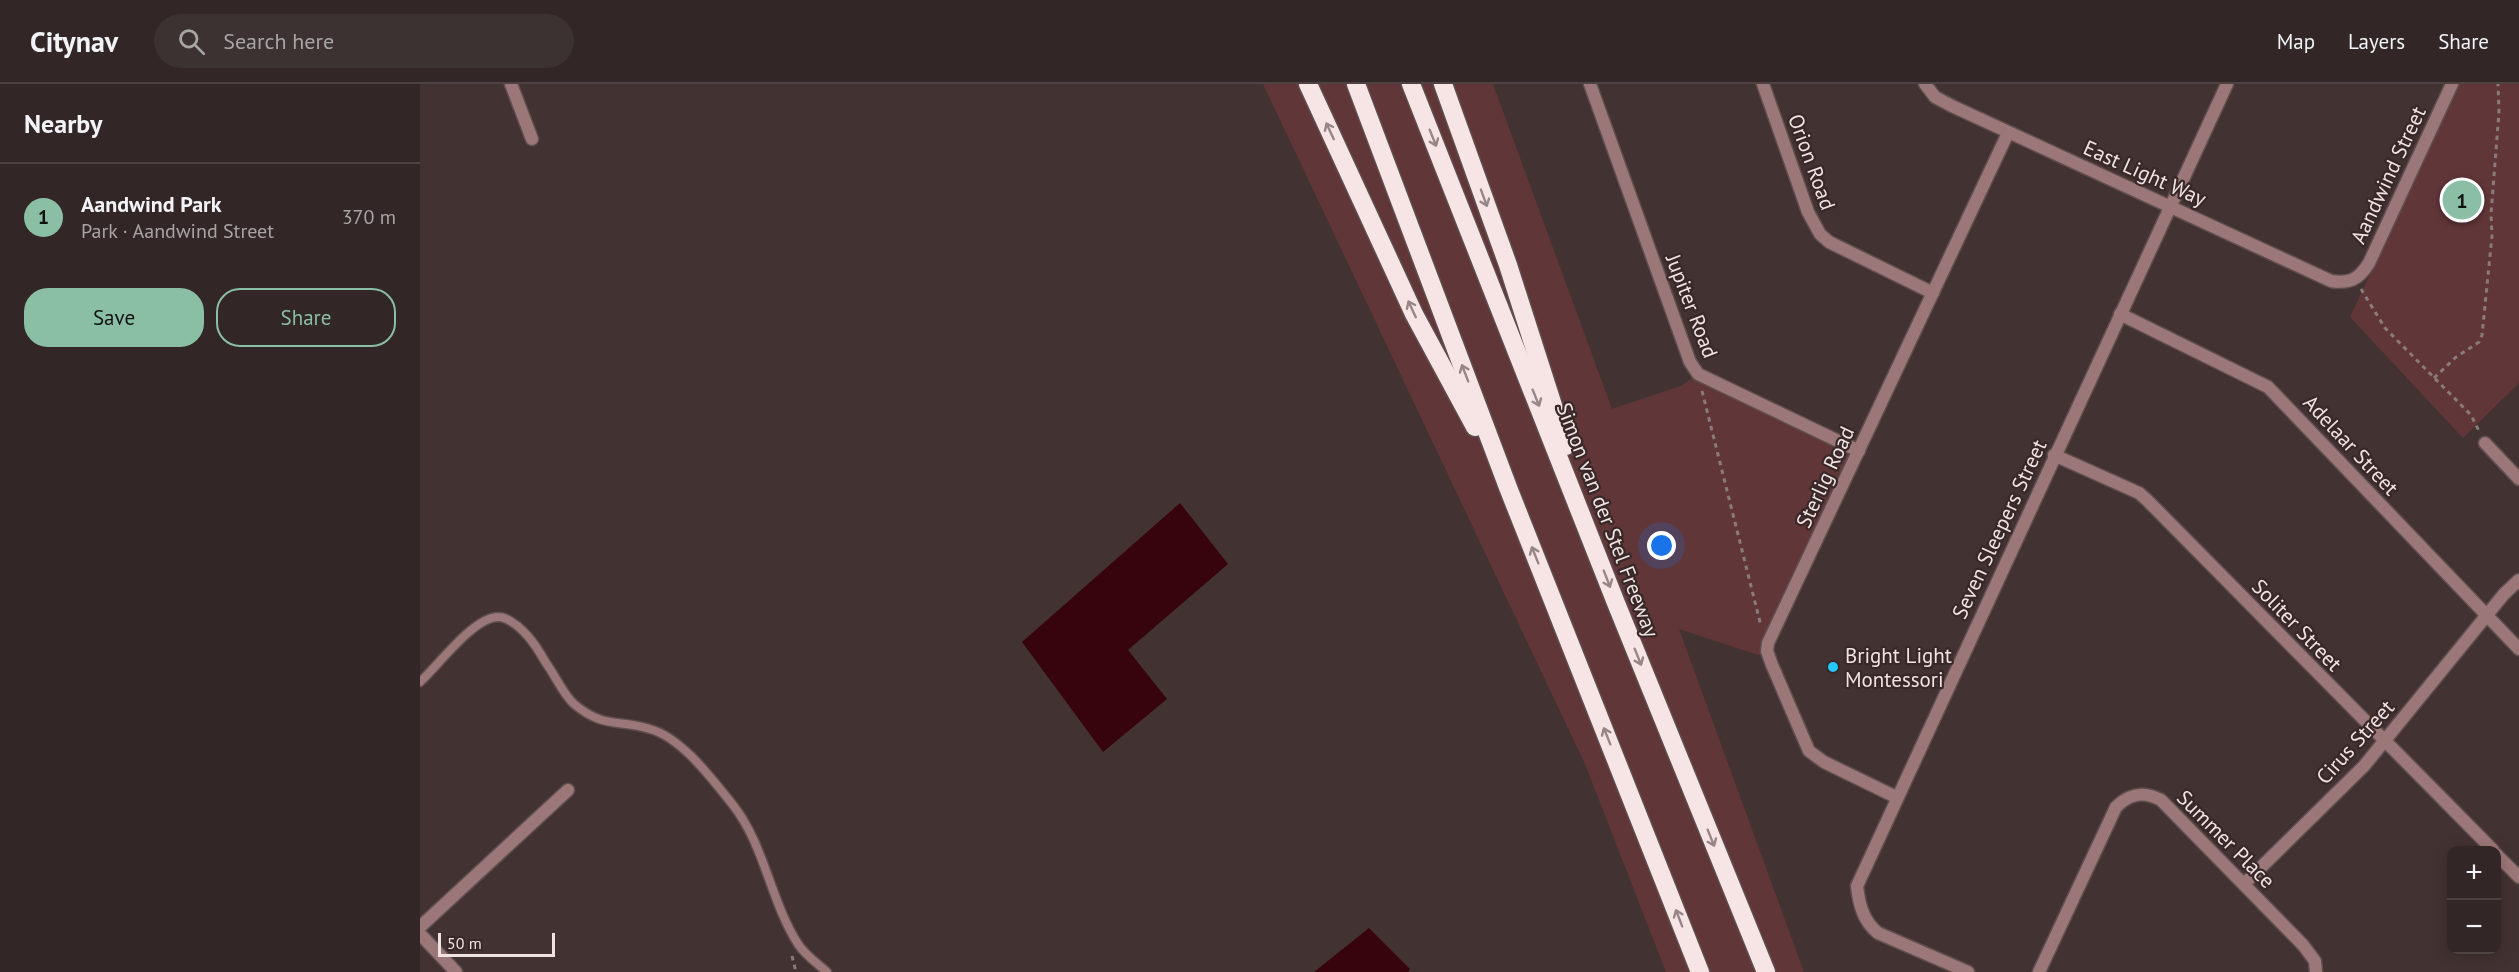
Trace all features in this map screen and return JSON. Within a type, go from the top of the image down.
[{"type":"highway","points":[[1308,84],[1414,314],[1509,490]]},
{"type":"highway","points":[[1356,84],[1509,490],[1700,972]]},
{"type":"highway","name":"Simon van der Stel Freeway","points":[[1411,84],[1766,972]]},
{"type":"highway","points":[[1443,84],[1508,265],[1557,417],[1571,466],[1573,492]]},
{"type":"street","points":[[511,84],[532,139]]},
{"type":"street","name":"Jupiter Road","points":[[1590,84],[1690,362],[1698,374],[1859,451]]},
{"type":"street","name":"Orion Road","points":[[1762,84],[1808,212],[1820,234],[1829,242],[1933,293]]},
{"type":"street","name":"East Light Way","points":[[1925,84],[1935,97],[2008,133],[2331,281],[2345,283],[2355,280]]},
{"type":"street","name":"Seven Sleepers Street","points":[[1968,972],[1878,933],[1864,916],[1857,886],[1896,797],[2227,84]]},
{"type":"street","name":"Aandwind Street","points":[[2355,280],[2362,275],[2369,263],[2452,84]]},
{"type":"street","name":"Sterlig Road","points":[[1767,651],[1768,643],[2008,133]]},
{"type":"street","name":"Adelaar Street","points":[[2120,314],[2268,387],[2519,650]]},
{"type":"street","points":[[2482,437],[2519,479]]},
{"type":"street","name":"Soliter Street","points":[[2054,455],[2139,493],[2147,500],[2489,846]]},
{"type":"street","name":"Cirus Street","points":[[2244,884],[2364,766],[2486,616],[2519,580]]},
{"type":"street","points":[[1767,651],[1809,751],[1824,762],[1896,797]]},
{"type":"street","points":[[420,927],[568,790]]},
{"type":"street","name":"Summer Place","points":[[2039,972],[2116,807],[2123,800],[2134,795],[2151,795],[2161,800],[2311,953],[2315,961],[2316,972]]},
{"type":"street","points":[[2501,859],[2519,877]]},
{"type":"street","points":[[420,933],[456,972]]},
{"type":"lane","points":[[420,682],[468,633],[487,619],[500,617],[522,629],[571,701],[600,721],[640,726],[660,732],[681,747],[705,772],[733,805],[750,830],[785,919],[798,945],[827,972]]},
{"type":"path","points":[[2434,378],[2455,358],[2479,342],[2482,335],[2492,236],[2491,214],[2499,112],[2498,84]]},
{"type":"path","points":[[2355,280],[2385,328],[2471,415],[2482,437]]},
{"type":"path","points":[[1698,374],[1767,651]]},
{"type":"shaded area","points":[[1263,84],[1493,84],[1612,409],[1681,386],[1698,374],[1859,451],[1767,651],[1758,655],[1679,629],[1804,972],[1666,972],[1585,764]]},
{"type":"shaded area","points":[[2459,84],[2519,84],[2519,383],[2463,438],[2350,317]]},
{"type":"shaded area","points":[[1180,503],[1228,564],[1128,650],[1167,699],[1103,752],[1022,642]]},
{"type":"shaded area","points":[[1369,928],[1410,969],[1408,972],[1314,972]]},
{"type":"place","name":"Aandwind Park","points":[[2462,200]]},
{"type":"place","name":"Bright Light Montessori","points":[[1833,667]]}]
